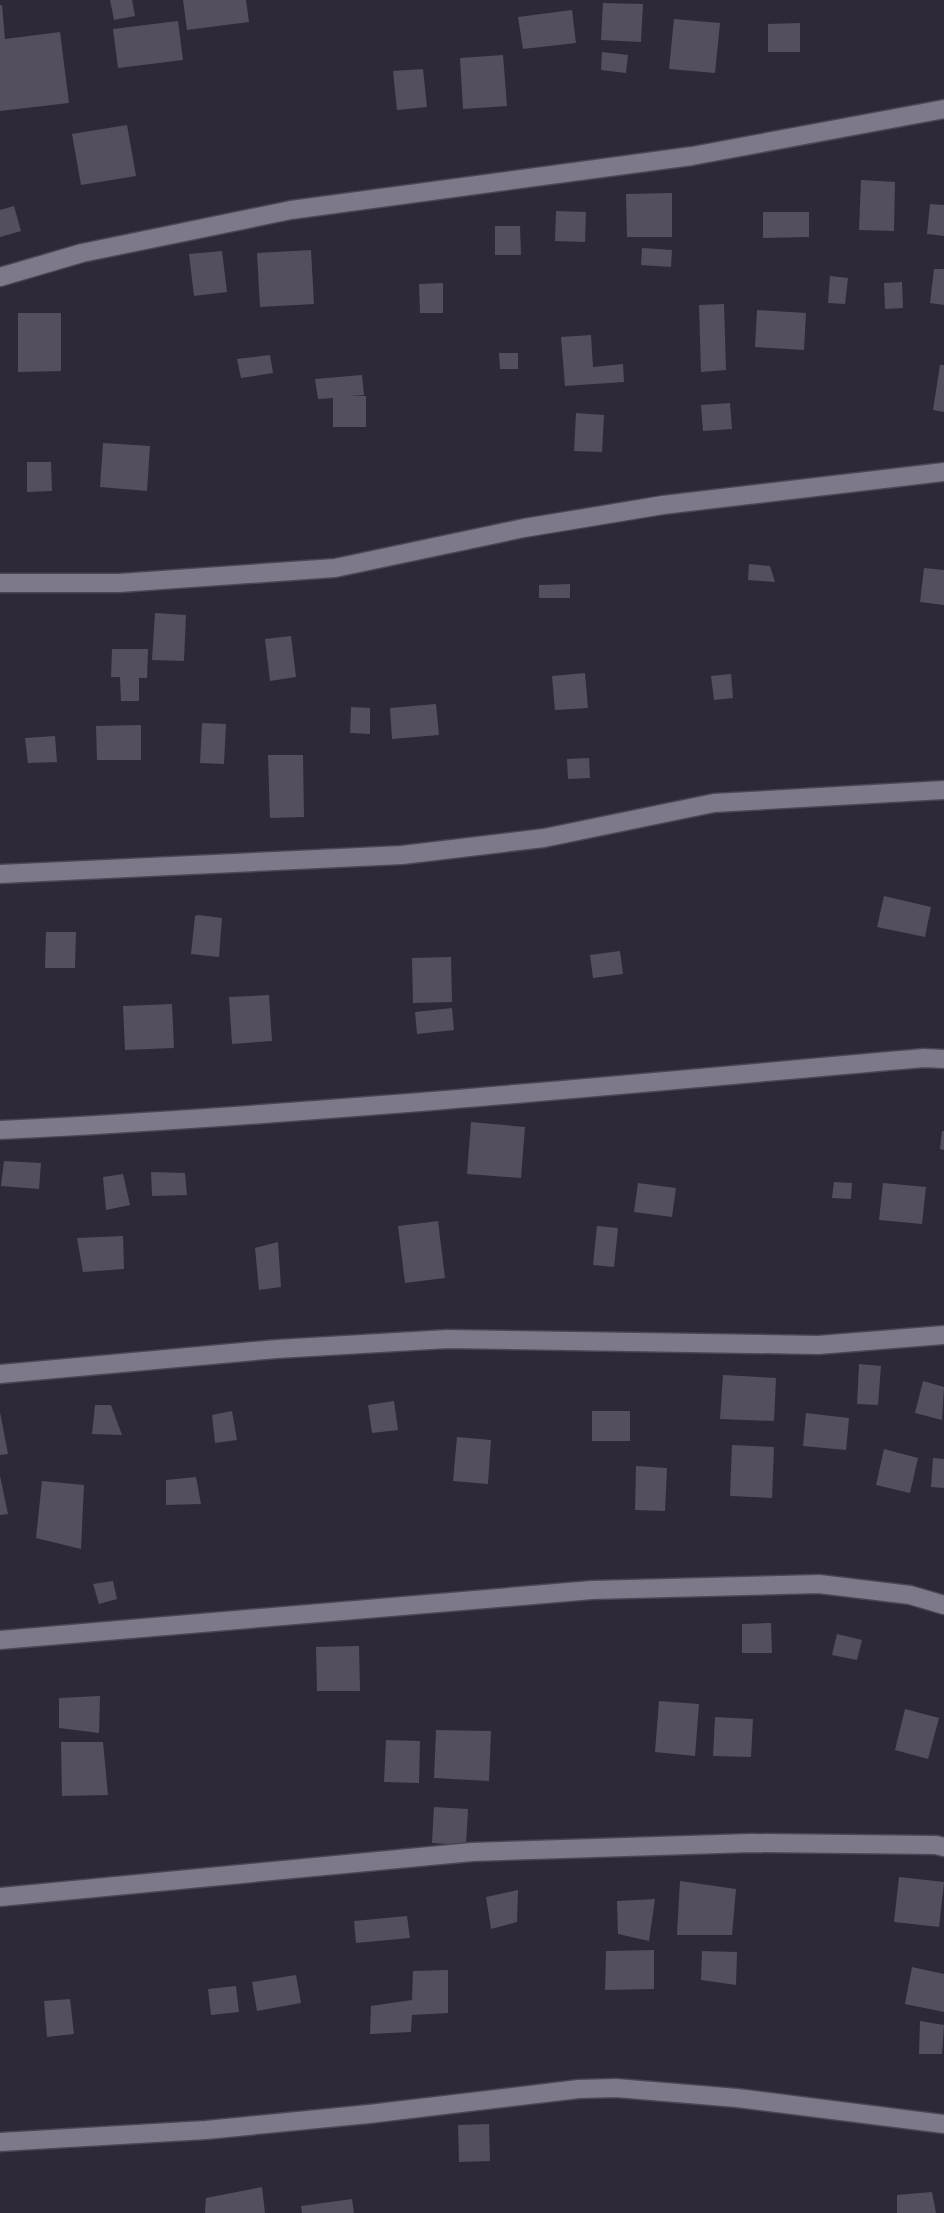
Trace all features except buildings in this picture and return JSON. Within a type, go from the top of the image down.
[{"type":"street","points":[[0,277],[82,253],[291,210],[692,156],[944,109]]},
{"type":"street","points":[[0,583],[119,583],[335,568],[524,528],[663,505],[944,472]]},
{"type":"street","points":[[0,874],[401,855],[544,838],[714,803],[944,790]]},
{"type":"street","points":[[0,1130],[342,1110],[924,1058],[944,1059]]},
{"type":"street","points":[[0,1374],[277,1349],[448,1339],[818,1345],[944,1335]]},
{"type":"street","points":[[0,1640],[592,1590],[819,1584],[910,1595],[944,1605]]},
{"type":"street","points":[[0,1897],[472,1852],[751,1843],[944,1847]]},
{"type":"street","points":[[0,2142],[219,2128],[369,2114],[579,2089],[616,2088],[867,2112],[944,2124]]}]
